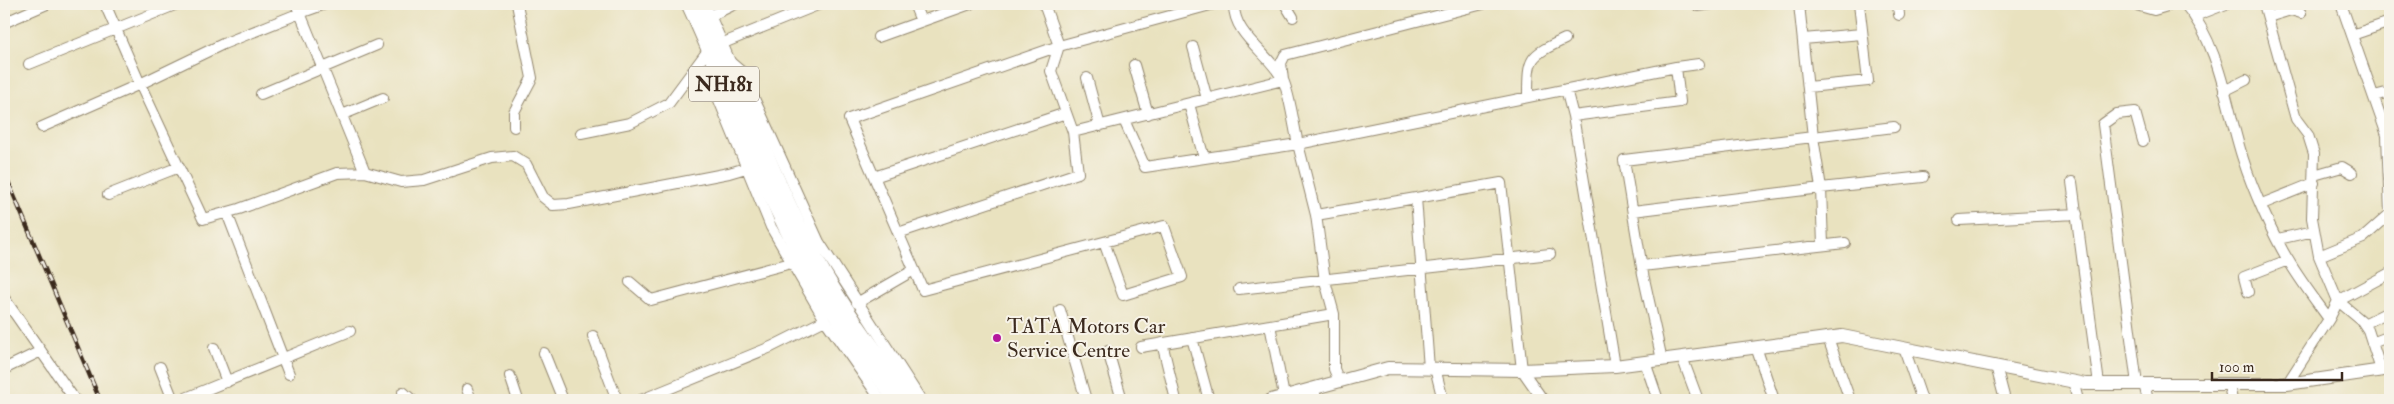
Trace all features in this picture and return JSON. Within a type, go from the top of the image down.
[{"type":"highway","name":"NH181","points":[[689,4],[719,54]]},
{"type":"highway","name":"NH181","points":[[705,10],[719,54],[785,224],[896,400]]},
{"type":"highway","name":"NH181","points":[[826,288],[911,400]]},
{"type":"main road","points":[[1270,400],[1284,396],[1315,394],[1339,381],[1388,368],[1522,370],[1615,366],[1842,336],[2074,381],[2099,384],[2287,384],[2386,369]]},
{"type":"street","points":[[8,21],[47,4]]},
{"type":"street","points":[[105,4],[203,219],[227,213],[337,172],[365,172],[401,182],[424,180],[492,158],[513,156],[526,164],[543,197],[553,205],[569,204],[729,173],[746,168]]},
{"type":"street","points":[[29,64],[177,4]]},
{"type":"street","points":[[42,127],[140,84],[298,9],[325,4]]},
{"type":"street","points":[[514,127],[514,112],[532,78],[517,4]]},
{"type":"street","points":[[705,10],[735,4]]},
{"type":"street","points":[[581,132],[630,123],[669,103],[719,54],[820,4]]},
{"type":"street","points":[[914,4],[921,21]]},
{"type":"street","points":[[878,37],[970,4]]},
{"type":"street","points":[[898,233],[1078,173],[1072,132],[1051,72],[1059,46],[1044,4]]},
{"type":"street","points":[[1104,242],[1123,295],[1182,277],[1164,226],[923,290],[849,119],[1059,46],[1214,4]]},
{"type":"street","points":[[1234,4],[1234,11],[1239,26],[1283,80]]},
{"type":"street","points":[[1285,4],[1293,17]]},
{"type":"street","points":[[1339,381],[1334,370],[1334,314],[1325,281],[1316,215],[1283,80],[1281,63],[1285,55],[1291,52],[1484,4]]},
{"type":"street","points":[[1698,6],[1712,4]]},
{"type":"street","points":[[1799,4],[1820,188],[1823,245]]},
{"type":"street","points":[[1808,87],[1868,81],[1859,4]]},
{"type":"street","points":[[1898,4],[1899,15]]},
{"type":"street","points":[[2133,4],[2154,10],[2174,4]]},
{"type":"street","points":[[2185,4],[2195,16],[2210,42],[2243,161],[2262,204],[2288,260],[2329,319]]},
{"type":"street","points":[[2195,16],[2226,4]]},
{"type":"street","points":[[2264,4],[2296,119],[2308,135],[2314,154],[2312,218],[2319,256],[2338,301],[2364,324],[2372,344],[2386,369]]},
{"type":"street","points":[[2319,256],[2362,238],[2390,214],[2389,136],[2341,4]]},
{"type":"street","points":[[298,9],[365,172]]},
{"type":"street","points":[[2268,16],[2290,10],[2301,13]]},
{"type":"street","points":[[2352,35],[2390,22]]},
{"type":"street","points":[[1803,39],[1862,34]]},
{"type":"street","points":[[1528,96],[1528,66],[1538,52],[1565,39]]},
{"type":"street","points":[[261,94],[377,45]]},
{"type":"street","points":[[1193,47],[1207,99]]},
{"type":"street","points":[[719,54],[712,83],[772,227],[825,320],[881,400]]},
{"type":"street","points":[[719,54],[742,72],[819,242],[921,400]]},
{"type":"street","points":[[1124,120],[1145,167],[1298,144],[1566,88],[1699,64]]},
{"type":"street","points":[[1134,65],[1148,114]]},
{"type":"street","points":[[1573,116],[1680,102],[1676,67]]},
{"type":"street","points":[[1087,78],[1100,126]]},
{"type":"street","points":[[1072,132],[1283,80]]},
{"type":"street","points":[[2224,91],[2246,80]]},
{"type":"street","points":[[1566,88],[1573,116],[1615,366]]},
{"type":"street","points":[[2374,96],[2390,92]]},
{"type":"street","points":[[342,115],[383,98]]},
{"type":"street","points":[[1189,104],[1204,158]]},
{"type":"street","points":[[2143,141],[2136,112],[2117,114],[2103,124],[2140,384],[2148,400]]},
{"type":"street","points":[[874,177],[1066,113]]},
{"type":"street","points":[[1662,360],[1642,266],[1624,160],[1894,127]]},
{"type":"street","points":[[108,195],[179,167]]},
{"type":"street","points":[[2262,204],[2342,167],[2352,173]]},
{"type":"street","points":[[1633,211],[1923,177]]},
{"type":"street","points":[[2072,182],[2099,384]]},
{"type":"street","points":[[1316,215],[1501,183],[1522,370],[1543,400]]},
{"type":"street","points":[[1416,198],[1432,368],[1442,400]]},
{"type":"street","points":[[227,213],[289,374]]},
{"type":"street","points":[[1959,220],[2076,214]]},
{"type":"street","points":[[2278,239],[2314,231]]},
{"type":"street","points":[[1642,266],[1845,243]]},
{"type":"street","points":[[1239,289],[1325,281],[1421,267],[1550,254]]},
{"type":"street","points":[[2248,292],[2244,277],[2288,260]]},
{"type":"street","points":[[630,282],[651,300],[791,263]]},
{"type":"street","points":[[857,303],[914,270]]},
{"type":"street","points":[[2287,384],[2329,319],[2338,301],[2390,274]]},
{"type":"street","points":[[5,302],[75,400]]},
{"type":"street","points":[[1060,310],[1086,400]]},
{"type":"street","points":[[2364,324],[2390,311]]},
{"type":"street","points":[[1141,347],[1334,314]]},
{"type":"street","points":[[641,400],[771,347],[825,320]]},
{"type":"street","points":[[1270,325],[1284,396]]},
{"type":"street","points":[[181,400],[350,331]]},
{"type":"street","points":[[593,336],[617,400]]},
{"type":"street","points":[[2372,344],[2390,336]]},
{"type":"street","points":[[1192,338],[1209,400]]},
{"type":"street","points":[[1828,338],[1850,400]]},
{"type":"street","points":[[1162,343],[1176,400]]},
{"type":"street","points":[[1756,347],[1774,400]]},
{"type":"street","points":[[214,348],[227,382]]},
{"type":"street","points":[[1904,348],[1922,400]]},
{"type":"street","points":[[4,368],[40,351]]},
{"type":"street","points":[[1108,351],[1122,400]]},
{"type":"street","points":[[544,353],[562,400]]},
{"type":"street","points":[[1682,357],[1698,400]]},
{"type":"street","points":[[1645,362],[1658,400]]},
{"type":"street","points":[[160,366],[173,400]]},
{"type":"street","points":[[1996,366],[2005,400]]},
{"type":"street","points":[[510,376],[518,400]]},
{"type":"street","points":[[2074,381],[2078,400]]},
{"type":"street","points":[[2229,385],[2232,400]]},
{"type":"street","points":[[467,389],[471,400]]},
{"type":"street","points":[[403,392],[412,400]]},
{"type":"railway","points":[[4,172],[100,400]]},
{"type":"place","name":"TATA Motors Car Service Centre","points":[[997,338]]}]
